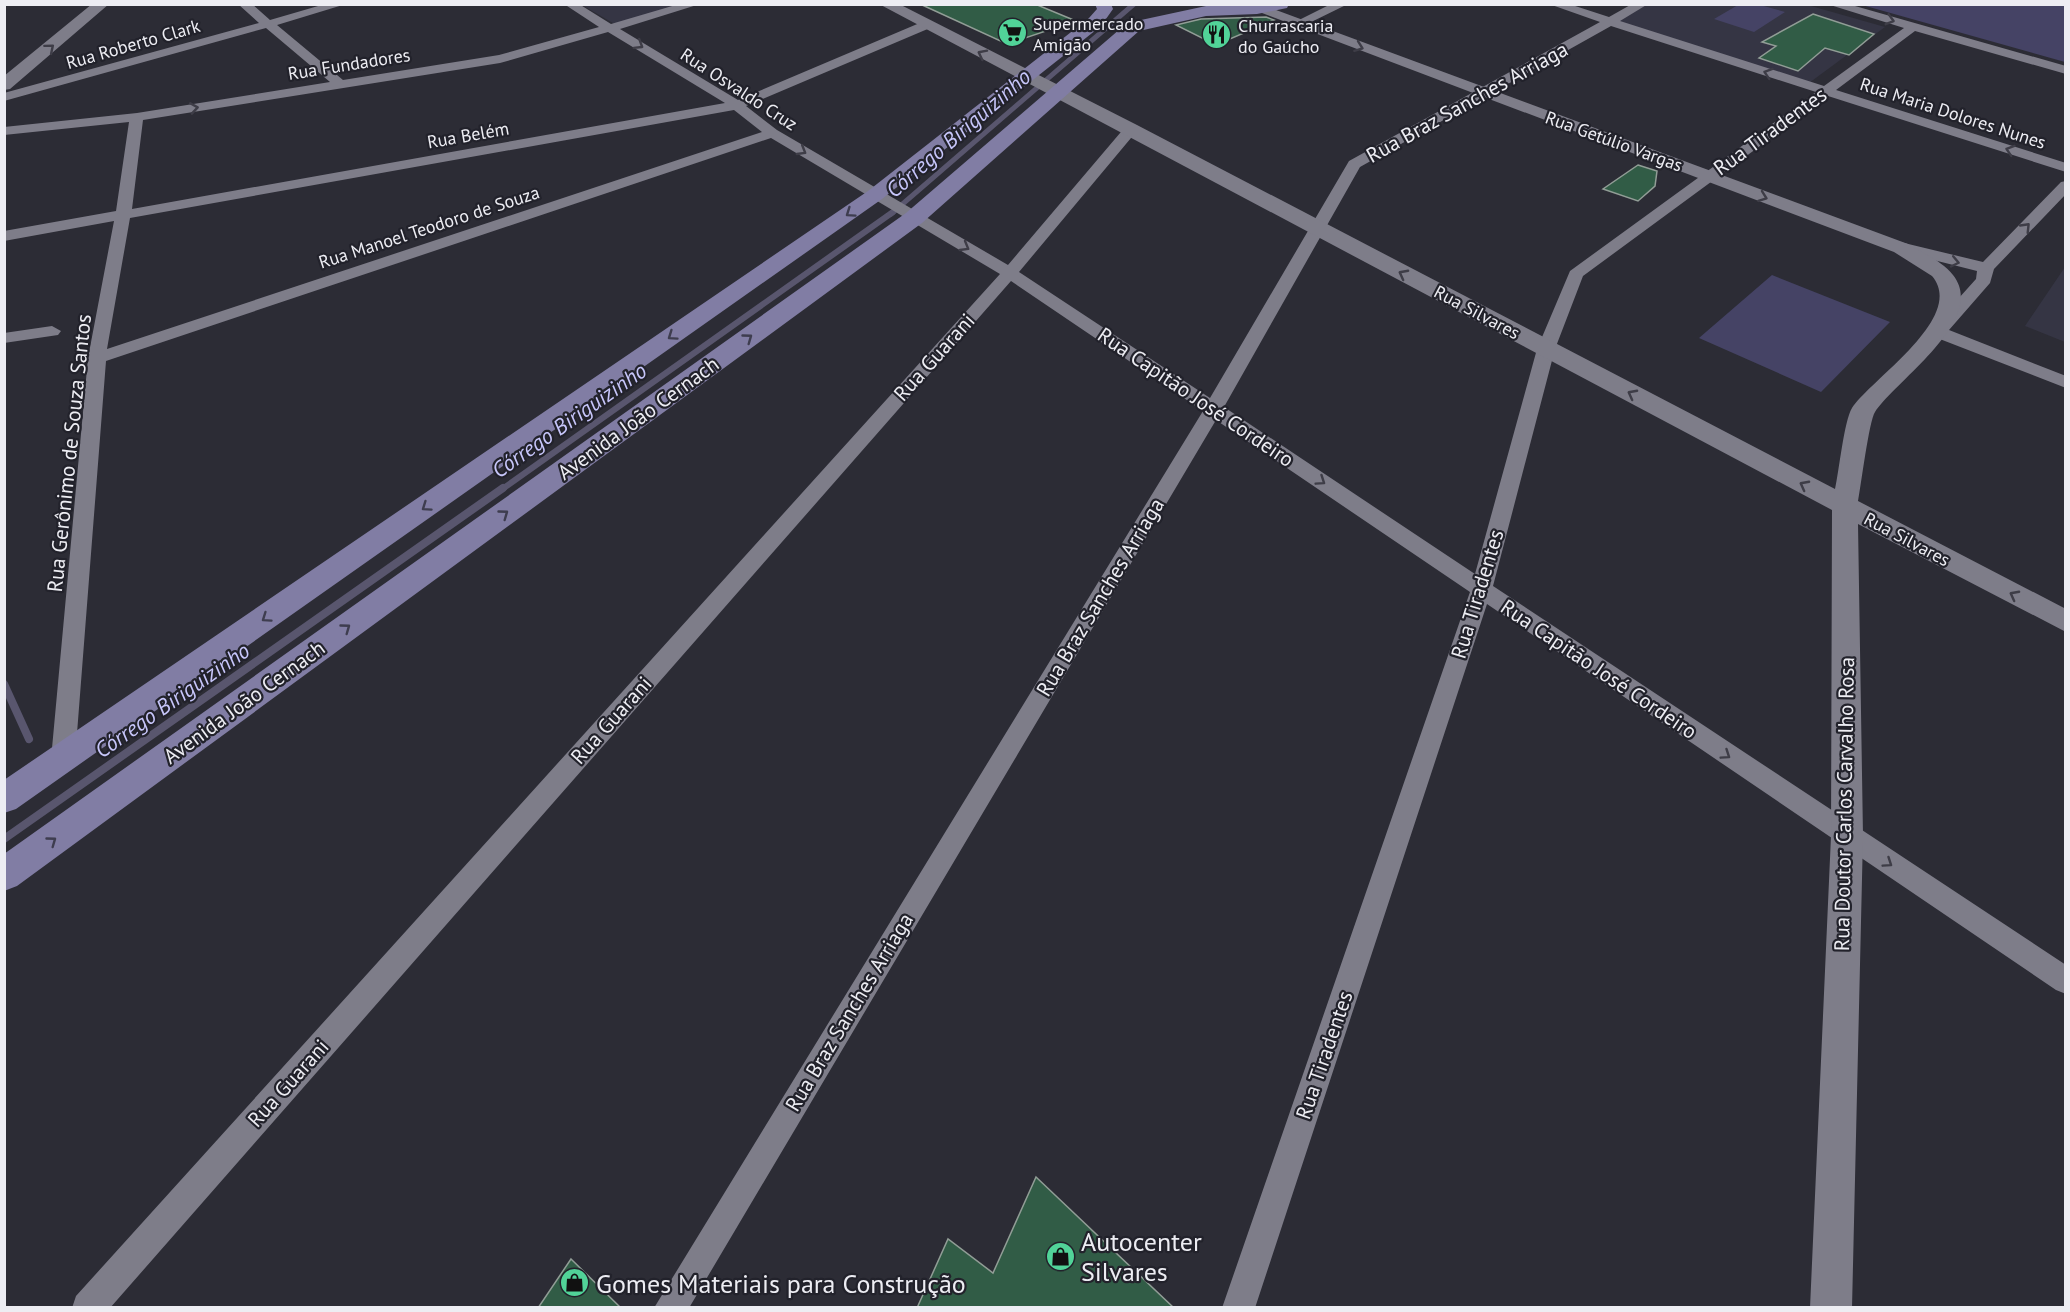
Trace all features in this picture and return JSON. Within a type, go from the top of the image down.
[{"type":"main road","name":"Avenida João Cernach","points":[[4,875],[910,216],[1041,85],[1105,9],[1103,4]]},
{"type":"main road","name":"Avenida João Cernach","points":[[4,799],[882,199],[1041,85],[1133,27],[1206,11],[1270,10]]},
{"type":"street","points":[[4,85],[102,4]]},
{"type":"street","points":[[244,4],[340,84]]},
{"type":"street","name":"Rua Roberto Clark","points":[[4,97],[340,4]]},
{"type":"street","name":"Rua Osvaldo Cruz","points":[[570,4],[737,105],[772,133],[882,199]]},
{"type":"street","name":"Rua Fundadores","points":[[4,131],[136,117],[501,59],[693,4]]},
{"type":"street","name":"Rua Silvares","points":[[886,4],[1131,129],[2066,622]]},
{"type":"street","points":[[1270,10],[1342,4]]},
{"type":"street","name":"Rua Maria Dolores Nunes","points":[[1555,4],[2066,168]]},
{"type":"street","name":"Rua Braz Sanches Arriaga","points":[[670,1308],[1214,408],[1354,164],[1642,4]]},
{"type":"street","points":[[1833,4],[2066,70]]},
{"type":"street","name":"Rua Getúlio Vargas","points":[[1270,10],[1481,92],[1884,242],[1932,257],[1986,268]]},
{"type":"street","name":"Rua Belém","points":[[4,236],[737,105],[926,25]]},
{"type":"street","name":"Rua Tiradentes","points":[[1238,1308],[1481,590],[1546,349],[1576,274],[1913,27]]},
{"type":"street","name":"Rua Gerônimo de Souza Santos","points":[[63,759],[97,358],[123,216],[136,117]]},
{"type":"street","name":"Rua Guarani","points":[[88,1308],[1010,273],[1131,129]]},
{"type":"street","name":"Rua Manoel Teodoro de Souza","points":[[97,358],[772,133]]},
{"type":"street","points":[[1938,332],[1984,280],[1986,268],[2066,185]]},
{"type":"street","name":"Rua Capitão José Cordeiro","points":[[882,199],[1010,273],[2066,981]]},
{"type":"street","points":[[1884,242],[1916,255],[1946,280],[1950,297],[1938,332]]},
{"type":"street","points":[[4,339],[52,331]]},
{"type":"street","points":[[1938,332],[2066,383]]},
{"type":"street","name":"Rua Doutor Carlos Carvalho Rosa","points":[[1831,1308],[1847,836],[1845,506],[1862,411],[1938,332]]},
{"type":"shaded area","points":[[1804,4],[1885,27],[1809,83],[1608,21],[1640,5]]},
{"type":"shaded area","points":[[582,5],[687,5],[618,26]]},
{"type":"shaded area","points":[[1738,5],[1760,5],[1785,12],[1754,32],[1714,19]]},
{"type":"shaded area","points":[[1862,5],[2065,5],[2065,62]]},
{"type":"shaded area","points":[[2065,267],[2065,342],[2025,326]]},
{"type":"shaded area","points":[[1772,275],[1890,322],[1821,392],[1699,338]]},
{"type":"building","name":"Supermercado Amigão","points":[[920,4],[1035,4],[1076,21],[1007,44]]},
{"type":"building","points":[[1813,14],[1874,34],[1849,55],[1825,48],[1798,71],[1759,58],[1776,46],[1762,42]]},
{"type":"building","name":"Churrascaria do Gaúcho","points":[[1266,17],[1274,20],[1216,45],[1176,25],[1201,19]]},
{"type":"building","points":[[1638,165],[1657,171],[1655,186],[1638,201],[1603,189]]},
{"type":"building","name":"Autocenter Silvares","points":[[1036,1177],[1174,1308],[917,1308],[948,1239],[993,1273]]},
{"type":"building","name":"Gomes Materiais para Construção","points":[[571,1259],[621,1308],[538,1308]]},
{"type":"waterway","name":"Córrego Biriguizinho","points":[[891,214],[1134,4]]},
{"type":"waterway","name":"Córrego Biriguizinho","points":[[501,490],[893,212]]},
{"type":"waterway","name":"Córrego Biriguizinho","points":[[4,839],[503,488]]},
{"type":"waterway","points":[[4,684],[29,739]]},
{"type":"place","name":"Supermercado Amigão","points":[[1012,33]]},
{"type":"place","name":"Churrascaria do Gaúcho","points":[[1217,35]]},
{"type":"place","name":"Autocenter Silvares","points":[[1060,1256]]},
{"type":"place","name":"Gomes Materiais para Construção","points":[[575,1283]]}]
